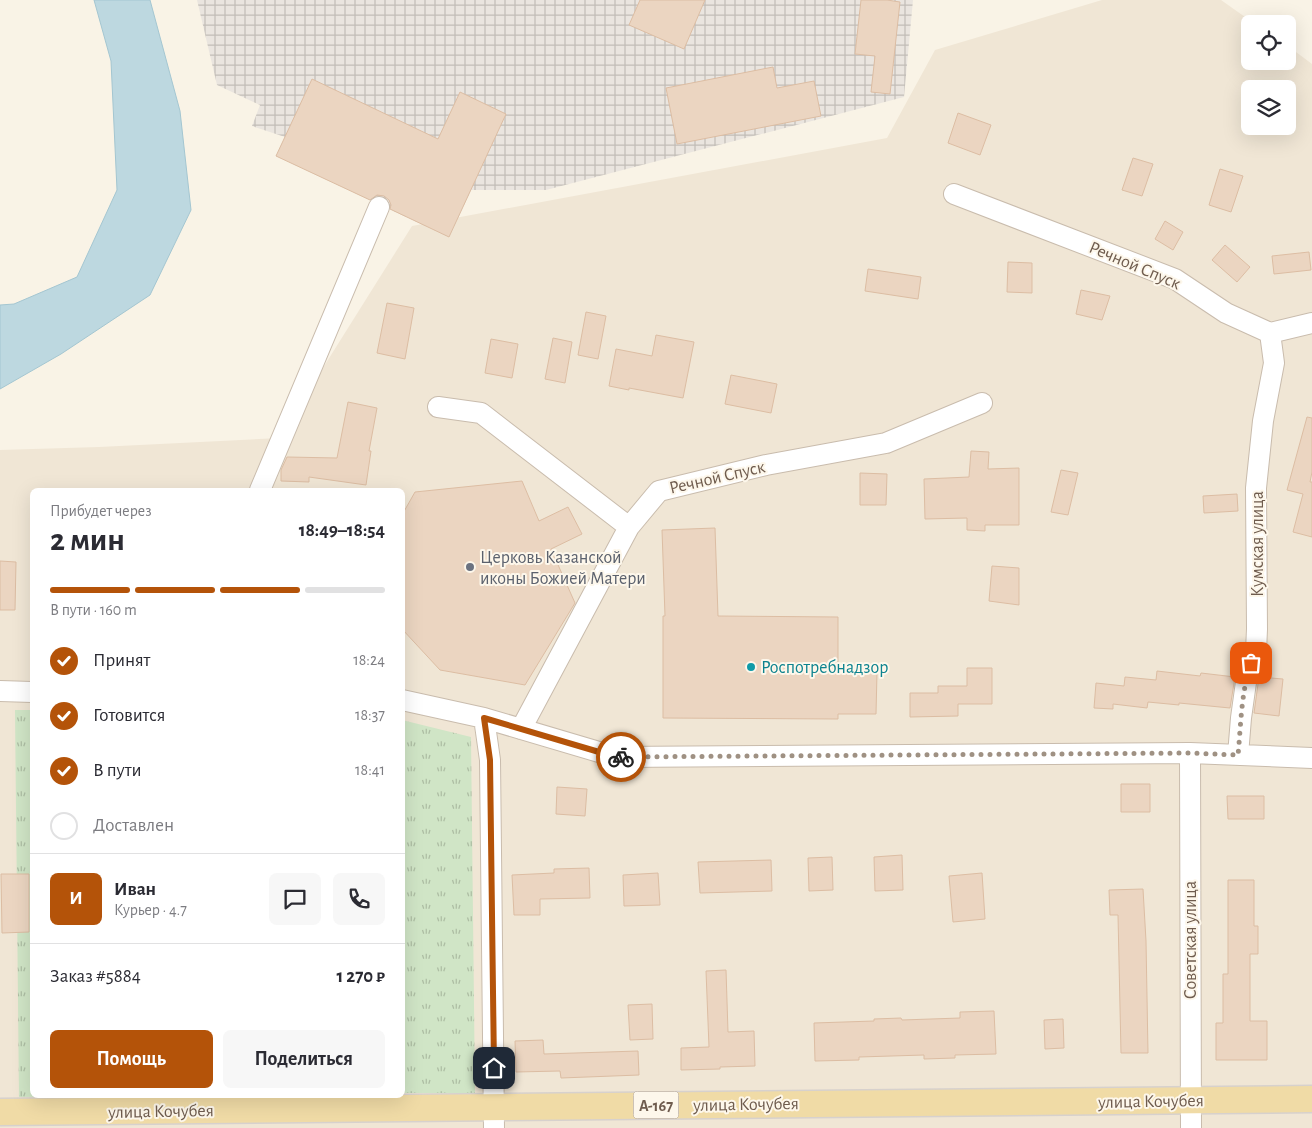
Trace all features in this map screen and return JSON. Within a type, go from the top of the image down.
[{"type":"main road","name":"улица Кочубея","points":[[0,1112],[494,1117],[1191,1100],[1312,1099]]},
{"type":"street","name":"Речной Спуск","points":[[954,194],[1175,279],[1226,313],[1270,333]]},
{"type":"street","points":[[261,488],[379,207]]},
{"type":"street","points":[[1270,333],[1312,323]]},
{"type":"street","name":"Кумская улица","points":[[1238,755],[1247,675],[1256,651],[1256,488],[1263,421],[1274,363],[1270,333]]},
{"type":"street","name":"Речной Спуск","points":[[521,729],[629,527],[659,491],[766,465],[886,443],[982,403]]},
{"type":"street","points":[[438,407],[481,413],[629,527]]},
{"type":"street","points":[[0,691],[30,692]]},
{"type":"street","points":[[405,701],[484,718],[616,757],[1190,753],[1312,758]]},
{"type":"street","points":[[484,718],[490,760],[494,1117]]},
{"type":"street","name":"Советская улица","points":[[1190,753],[1191,1128]]},
{"type":"shaded area","points":[[197,0],[913,0],[904,97],[546,190],[471,190],[449,237],[276,156],[285,137],[252,126],[260,105],[217,85]]},
{"type":"shaded area","points":[[1102,0],[1221,0],[1242,15],[1241,70],[1296,70],[1296,52],[1312,64],[1312,1128],[0,1128],[0,450],[279,438],[412,226],[887,138],[935,50]]},
{"type":"green space","points":[[15,710],[30,710],[30,1097],[19,1097]]},
{"type":"green space","points":[[405,721],[471,737],[475,1093],[405,1093]]},
{"type":"water","points":[[94,0],[150,0],[180,111],[191,210],[150,295],[61,354],[0,389],[0,305],[14,304],[77,277],[117,190],[111,61]]},
{"type":"building","points":[[640,0],[705,0],[684,49],[629,25]]},
{"type":"building","points":[[861,0],[900,2],[890,94],[871,92],[875,56],[855,54]]},
{"type":"building","points":[[773,67],[777,88],[814,81],[821,116],[677,144],[666,88]]},
{"type":"building","points":[[312,79],[438,139],[460,92],[506,114],[449,237],[390,209],[389,200],[384,196],[377,195],[370,200],[276,156]]},
{"type":"building","points":[[958,113],[991,125],[980,155],[948,143]]},
{"type":"building","points":[[1133,158],[1153,164],[1142,196],[1122,190]]},
{"type":"building","points":[[1220,169],[1243,176],[1231,212],[1209,205]]},
{"type":"building","points":[[1165,221],[1183,232],[1173,250],[1155,239]]},
{"type":"building","points":[[1225,245],[1250,267],[1237,282],[1212,260]]},
{"type":"building","points":[[1309,252],[1311,270],[1274,274],[1272,256]]},
{"type":"building","points":[[1008,262],[1032,263],[1032,293],[1007,292]]},
{"type":"building","points":[[868,269],[921,277],[918,299],[865,291]]},
{"type":"building","points":[[1081,290],[1110,296],[1102,320],[1076,314]]},
{"type":"building","points":[[387,303],[414,308],[405,359],[377,353]]},
{"type":"building","points":[[586,312],[606,316],[598,359],[578,355]]},
{"type":"building","points":[[656,335],[694,342],[683,398],[609,386],[616,349],[652,356]]},
{"type":"building","points":[[553,338],[572,342],[565,383],[545,379]]},
{"type":"building","points":[[491,339],[518,344],[512,378],[485,373]]},
{"type":"building","points":[[731,375],[777,384],[771,413],[725,404]]},
{"type":"building","points":[[348,402],[377,408],[369,451],[371,451],[366,485],[309,477],[309,482],[281,481],[281,470],[287,457],[337,458]]},
{"type":"building","points":[[1307,417],[1312,418],[1312,472],[1310,482],[1312,482],[1312,537],[1293,532],[1303,494],[1287,490]]},
{"type":"building","points":[[971,451],[989,452],[988,469],[1019,468],[1019,525],[985,525],[985,531],[967,530],[967,518],[925,519],[924,479],[969,477]]},
{"type":"building","points":[[1061,470],[1078,473],[1068,515],[1051,512]]},
{"type":"building","points":[[860,473],[887,474],[886,505],[860,505]]},
{"type":"building","points":[[522,481],[539,521],[568,507],[582,534],[551,549],[575,603],[525,685],[440,670],[405,632],[405,510],[415,492]]},
{"type":"building","points":[[1237,494],[1238,511],[1204,513],[1203,496]]},
{"type":"building","name":"Роспотребнадзор","points":[[715,528],[718,616],[838,617],[838,672],[877,672],[876,714],[838,714],[838,719],[663,718],[663,616],[665,616],[662,530]]},
{"type":"building","points":[[0,561],[16,562],[15,610],[0,610]]},
{"type":"building","points":[[992,566],[1019,568],[1019,605],[989,601]]},
{"type":"building","points":[[967,668],[992,668],[992,704],[958,704],[958,716],[910,717],[910,693],[938,693],[938,686],[967,686]]},
{"type":"building","points":[[1157,671],[1200,676],[1201,673],[1235,677],[1230,708],[1148,702],[1147,708],[1113,704],[1113,709],[1094,708],[1096,683],[1124,686],[1125,677],[1156,680]]},
{"type":"building","points":[[1259,677],[1283,679],[1279,716],[1254,713]]},
{"type":"building","points":[[1121,784],[1150,784],[1150,812],[1121,812]]},
{"type":"building","points":[[557,787],[587,789],[585,816],[556,814]]},
{"type":"building","points":[[1227,796],[1264,796],[1264,819],[1228,819]]},
{"type":"building","points":[[902,855],[903,890],[875,891],[874,857]]},
{"type":"building","points":[[832,857],[833,890],[809,891],[808,858]]},
{"type":"building","points":[[771,860],[772,891],[700,893],[698,862]]},
{"type":"building","points":[[589,868],[590,898],[540,899],[540,915],[514,915],[512,875],[554,873],[554,869]]},
{"type":"building","points":[[658,873],[660,905],[624,906],[623,875]]},
{"type":"building","points":[[982,873],[985,919],[953,922],[949,876]]},
{"type":"building","points":[[1,874],[29,874],[29,932],[2,933]]},
{"type":"building","points":[[1228,880],[1254,880],[1254,926],[1258,926],[1258,954],[1250,954],[1250,1021],[1267,1021],[1267,1060],[1216,1060],[1216,1023],[1223,1023],[1223,974],[1228,974]]},
{"type":"building","points":[[1143,889],[1148,1053],[1121,1053],[1118,915],[1110,915],[1109,890]]},
{"type":"building","points":[[726,970],[728,1032],[754,1031],[755,1066],[681,1070],[681,1048],[709,1047],[706,971]]},
{"type":"building","points":[[652,1004],[653,1039],[630,1040],[628,1005]]},
{"type":"building","points":[[994,1011],[996,1054],[955,1055],[955,1058],[924,1059],[924,1055],[859,1057],[859,1060],[815,1061],[814,1023],[901,1018],[902,1020],[960,1018],[960,1012]]},
{"type":"building","points":[[1063,1019],[1064,1048],[1045,1049],[1044,1020]]},
{"type":"building","points":[[543,1040],[544,1054],[638,1051],[639,1075],[561,1078],[560,1071],[516,1072],[515,1041]]},
{"type":"way so far","points":[[621,757],[1190,753],[1238,755],[1247,675],[1251,663]]},
{"type":"place","name":"Церковь Казанской иконы Божией Матери","points":[[470,567]]},
{"type":"place","name":"Роспотребнадзор","points":[[751,667]]},
{"type":"route","points":[[494,1068],[490,760],[484,718],[621,757]]}]
